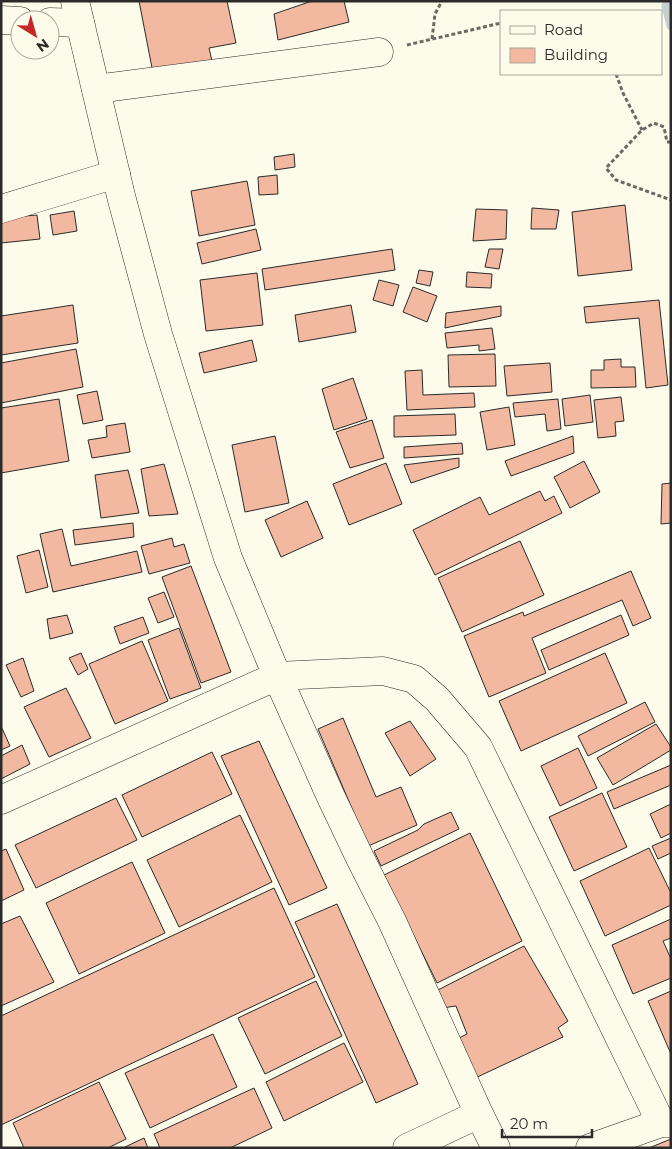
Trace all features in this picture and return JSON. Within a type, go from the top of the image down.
[{"type":"street","points":[[60,18],[78,12],[116,174],[158,334],[228,558],[277,676],[331,798],[392,921],[496,1148]]},
{"type":"street","points":[[96,89],[378,52]]},
{"type":"street","points":[[1,209],[116,174]]},
{"type":"street","points":[[1,800],[277,676],[383,671],[414,679],[438,699],[478,747],[666,1123],[590,1148]]},
{"type":"street","points":[[407,1148],[479,1114]]},
{"type":"path","points":[[432,39],[435,14],[442,1]]},
{"type":"path","points":[[378,52],[500,22]]},
{"type":"path","points":[[616,75],[623,93],[642,130]]},
{"type":"path","points":[[671,142],[667,142],[664,127],[654,123],[642,130],[606,168],[616,180],[671,200]]},
{"type":"building","points":[[139,1],[227,1],[236,43],[209,48],[212,61],[153,73]]},
{"type":"building","points":[[312,1],[344,1],[349,22],[278,40],[274,14]]},
{"type":"building","points":[[294,154],[295,167],[275,170],[274,157]]},
{"type":"building","points":[[277,175],[278,194],[259,195],[258,177]]},
{"type":"building","points":[[247,181],[255,225],[199,236],[191,191]]},
{"type":"building","points":[[625,205],[632,270],[578,276],[572,212]]},
{"type":"building","points":[[532,208],[559,210],[556,229],[531,229]]},
{"type":"building","points":[[476,209],[507,210],[506,239],[473,241]]},
{"type":"building","points":[[74,211],[77,231],[53,235],[50,215]]},
{"type":"building","points":[[37,215],[40,239],[1,243],[1,218]]},
{"type":"building","points":[[256,229],[261,250],[202,264],[197,243]]},
{"type":"building","points":[[392,249],[395,270],[265,290],[262,269]]},
{"type":"building","points":[[489,249],[503,249],[499,269],[485,267]]},
{"type":"building","points":[[419,270],[433,272],[430,286],[416,283]]},
{"type":"building","points":[[467,272],[492,274],[491,288],[466,287]]},
{"type":"building","points":[[257,273],[263,325],[206,331],[200,280]]},
{"type":"building","points":[[379,280],[399,285],[393,306],[373,300]]},
{"type":"building","points":[[413,287],[437,296],[427,322],[403,312]]},
{"type":"building","points":[[659,300],[668,385],[646,388],[639,318],[586,323],[584,307]]},
{"type":"building","points":[[73,305],[78,343],[1,355],[1,316]]},
{"type":"building","points":[[351,305],[356,332],[299,342],[295,315]]},
{"type":"building","points":[[501,306],[501,316],[445,328],[446,313]]},
{"type":"building","points":[[492,328],[495,349],[479,351],[479,345],[447,348],[445,333]]},
{"type":"building","points":[[252,340],[257,361],[204,373],[199,353]]},
{"type":"building","points":[[76,349],[83,387],[1,403],[1,363]]},
{"type":"building","points":[[495,354],[496,386],[449,387],[448,355]]},
{"type":"building","points":[[621,359],[621,367],[635,367],[636,387],[591,388],[591,370],[604,370],[604,360]]},
{"type":"building","points":[[550,363],[552,392],[507,396],[504,366]]},
{"type":"building","points":[[422,370],[423,395],[474,393],[475,407],[407,410],[405,371]]},
{"type":"building","points":[[353,378],[367,419],[334,430],[322,389]]},
{"type":"building","points":[[97,391],[103,420],[83,424],[77,395]]},
{"type":"building","points":[[590,395],[593,422],[565,426],[562,399]]},
{"type":"building","points":[[621,397],[624,421],[615,422],[616,436],[598,438],[594,400]]},
{"type":"building","points":[[59,399],[69,461],[1,473],[1,408]]},
{"type":"building","points":[[558,399],[561,429],[547,431],[545,414],[515,417],[513,403]]},
{"type":"building","points":[[509,407],[515,445],[487,450],[480,412]]},
{"type":"building","points":[[455,414],[456,435],[394,437],[394,416]]},
{"type":"building","points":[[372,420],[384,458],[350,468],[336,432]]},
{"type":"building","points":[[125,423],[130,452],[92,458],[88,440],[107,437],[106,426]]},
{"type":"building","points":[[275,436],[289,503],[245,512],[232,445]]},
{"type":"building","points":[[573,436],[574,453],[511,476],[505,461]]},
{"type":"building","points":[[462,443],[463,454],[404,458],[404,447]]},
{"type":"building","points":[[459,458],[459,467],[411,483],[404,465]]},
{"type":"building","points":[[584,461],[600,492],[570,508],[554,477]]},
{"type":"building","points":[[386,463],[402,504],[349,525],[333,484]]},
{"type":"building","points":[[164,464],[178,514],[149,516],[141,469]]},
{"type":"building","points":[[128,470],[139,513],[101,518],[95,475]]},
{"type":"building","points":[[671,483],[671,523],[661,524],[662,484]]},
{"type":"building","points":[[540,491],[545,501],[554,496],[562,513],[435,575],[413,530],[480,497],[489,515]]},
{"type":"building","points":[[307,501],[323,538],[281,557],[265,520]]},
{"type":"building","points":[[133,523],[134,537],[75,545],[73,530]]},
{"type":"building","points":[[62,529],[71,566],[137,551],[142,572],[53,592],[40,534]]},
{"type":"building","points":[[172,538],[174,547],[184,544],[190,563],[149,574],[141,546]]},
{"type":"building","points":[[520,541],[544,595],[462,632],[438,578]]},
{"type":"building","points":[[39,550],[48,587],[26,593],[17,556]]},
{"type":"building","points":[[191,566],[231,672],[201,683],[162,577]]},
{"type":"building","points":[[631,571],[651,618],[633,626],[622,600],[532,638],[546,673],[489,697],[464,636],[523,612],[524,616]]},
{"type":"building","points":[[164,592],[174,617],[158,623],[148,598]]},
{"type":"building","points":[[67,615],[73,633],[50,639],[47,619]]},
{"type":"building","points":[[621,615],[629,635],[549,670],[541,650]]},
{"type":"building","points":[[143,617],[149,633],[120,644],[114,627]]},
{"type":"building","points":[[179,628],[201,688],[170,699],[148,640]]},
{"type":"building","points":[[142,641],[168,701],[115,724],[89,664]]},
{"type":"building","points":[[81,653],[88,669],[78,675],[69,658]]},
{"type":"building","points":[[605,653],[627,703],[521,751],[499,701]]},
{"type":"building","points":[[23,658],[34,691],[21,697],[6,665]]},
{"type":"building","points":[[66,688],[91,738],[49,757],[24,707]]},
{"type":"building","points":[[645,702],[655,722],[588,756],[578,736]]},
{"type":"building","points":[[343,718],[376,797],[401,787],[417,825],[368,846],[318,729]]},
{"type":"building","points":[[410,721],[436,759],[410,776],[385,733]]},
{"type":"building","points":[[656,724],[671,750],[613,785],[597,758]]},
{"type":"building","points":[[1,726],[10,746],[1,750]]},
{"type":"building","points":[[259,741],[327,888],[289,905],[221,756]]},
{"type":"building","points":[[22,745],[30,764],[1,779],[1,756]]},
{"type":"building","points":[[578,748],[597,788],[560,806],[541,766]]},
{"type":"building","points":[[212,752],[232,794],[142,837],[122,795]]},
{"type":"building","points":[[671,765],[671,785],[614,809],[607,792]]},
{"type":"building","points":[[602,793],[627,847],[574,871],[549,817]]},
{"type":"building","points":[[116,798],[137,840],[36,888],[15,845]]},
{"type":"building","points":[[671,804],[671,833],[661,838],[650,814]]},
{"type":"building","points":[[451,812],[459,829],[381,866],[374,851]]},
{"type":"building","points":[[240,815],[272,882],[179,927],[147,860]]},
{"type":"building","points":[[470,833],[522,941],[437,983],[384,875]]},
{"type":"building","points":[[671,838],[671,853],[658,859],[652,846]]},
{"type":"building","points":[[649,848],[671,893],[671,905],[605,936],[580,881]]},
{"type":"building","points":[[6,849],[24,890],[1,901],[1,851]]},
{"type":"building","points":[[132,862],[165,933],[79,974],[46,903]]},
{"type":"building","points":[[274,888],[315,977],[1,1125],[1,1016]]},
{"type":"building","points":[[337,904],[418,1084],[376,1103],[295,922]]},
{"type":"building","points":[[20,916],[54,982],[1,1006],[1,924]]},
{"type":"building","points":[[671,919],[671,938],[663,941],[671,959],[671,978],[633,994],[612,945]]},
{"type":"building","points":[[524,946],[568,1021],[558,1028],[563,1037],[473,1079],[457,1039],[467,1034],[456,1006],[442,1008],[436,991]]},
{"type":"building","points":[[316,981],[342,1036],[265,1074],[238,1018]]},
{"type":"building","points":[[671,991],[671,1054],[648,1001]]},
{"type":"building","points":[[213,1034],[237,1087],[150,1128],[125,1073]]},
{"type":"building","points":[[344,1043],[363,1082],[284,1121],[266,1082]]},
{"type":"building","points":[[99,1082],[126,1139],[108,1148],[24,1148],[13,1123]]},
{"type":"building","points":[[254,1088],[272,1128],[230,1148],[160,1148],[154,1134]]},
{"type":"building","points":[[144,1138],[148,1148],[123,1148]]},
{"type":"building","points":[[671,1139],[671,1148],[649,1148]]},
{"type":"waterway","points":[[668,1],[666,6],[671,26]]}]
